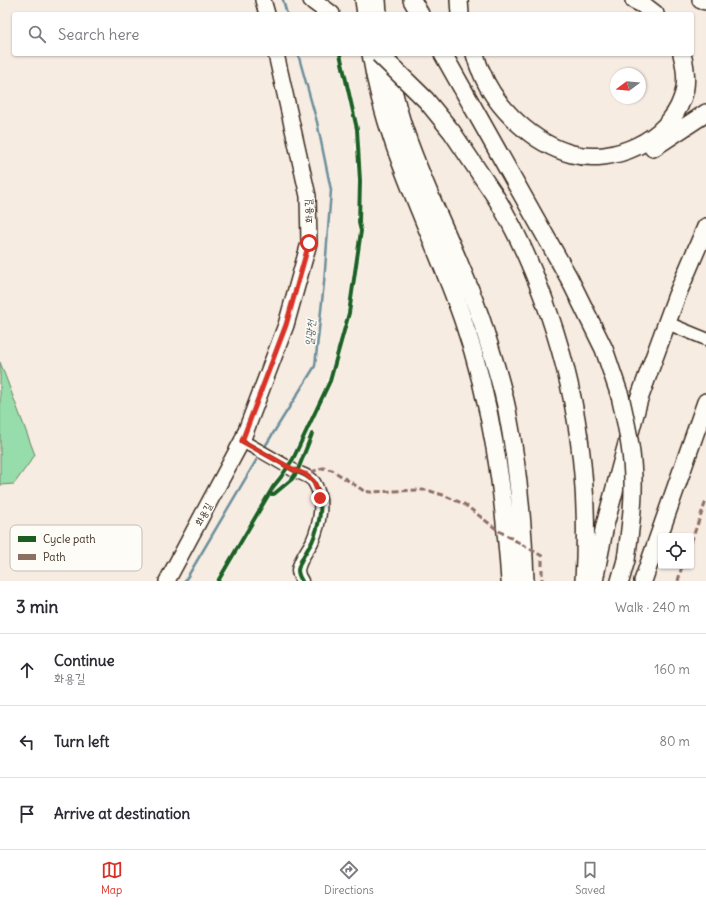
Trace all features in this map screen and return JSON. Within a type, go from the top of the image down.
[{"type":"highway","points":[[312,0],[328,12]]},
{"type":"highway","points":[[364,0],[366,12]]},
{"type":"highway","points":[[377,0],[378,12]]},
{"type":"highway","points":[[412,0],[419,12]]},
{"type":"highway","points":[[459,0],[460,12]]},
{"type":"highway","points":[[468,0],[468,12]]},
{"type":"highway","points":[[634,0],[652,12]]},
{"type":"highway","points":[[701,0],[706,1]]},
{"type":"highway","points":[[371,56],[383,111],[398,158],[444,270],[474,354],[494,433],[506,524],[510,581]]},
{"type":"highway","points":[[381,56],[426,100],[452,132],[506,214],[535,276],[563,355],[581,444],[585,489],[586,542],[584,581]]},
{"type":"highway","points":[[385,56],[393,92],[411,148],[463,272],[495,363],[507,409],[515,462],[522,515],[525,581]]},
{"type":"highway","points":[[444,56],[585,309],[604,349],[620,396],[629,441],[633,490],[632,516],[626,560],[620,581]]},
{"type":"highway","points":[[467,56],[473,76],[493,111],[518,137],[542,154],[564,161],[604,165],[637,156],[669,138],[706,113]]},
{"type":"highway","points":[[476,56],[481,72],[496,98],[515,121],[538,139],[556,149],[573,155],[589,157],[605,156],[635,147],[649,139],[670,121],[682,99],[685,90],[686,79],[682,56]]},
{"type":"highway","points":[[594,581],[605,525],[639,399],[677,295],[706,227]]},
{"type":"highway","points":[[643,581],[706,402]]},
{"type":"main road","points":[[263,0],[266,12]]},
{"type":"main road","name":"화용길","points":[[167,581],[246,443],[286,325],[309,243],[308,196],[276,56]]},
{"type":"street","points":[[667,323],[706,338]]},
{"type":"street","points":[[246,443],[294,470],[305,474],[314,482],[320,498],[321,514],[312,542],[306,550],[298,570],[302,581]]},
{"type":"green space","points":[[0,362],[35,455],[14,484],[0,485]]},
{"type":"waterway","name":"일광천","points":[[283,0],[286,12]]},
{"type":"waterway","name":"일광천","points":[[264,448],[315,366],[324,283],[331,190],[317,122],[299,56]]},
{"type":"waterway","name":"일광천","points":[[185,581],[260,454]]},
{"type":"marked path","points":[[307,476],[305,474],[323,468],[332,470],[364,491],[427,490],[464,504],[499,531],[542,556],[542,581]]},
{"type":"marked path","points":[[694,534],[706,501]]},
{"type":"marked path","points":[[678,581],[681,569]]},
{"type":"cycle path","points":[[218,581],[273,487],[293,459],[330,381],[349,313],[361,231],[359,223],[360,181],[357,129],[340,56]]},
{"type":"cycle path","points":[[271,494],[274,494],[292,479],[297,472],[312,434]]},
{"type":"cycle path","points":[[242,441],[310,478],[314,482],[319,496],[320,512],[317,528],[312,542],[299,566],[298,573],[302,581]]},
{"type":"route","points":[[309,243],[286,325],[242,441],[294,470],[305,474],[314,482],[320,498]]}]
